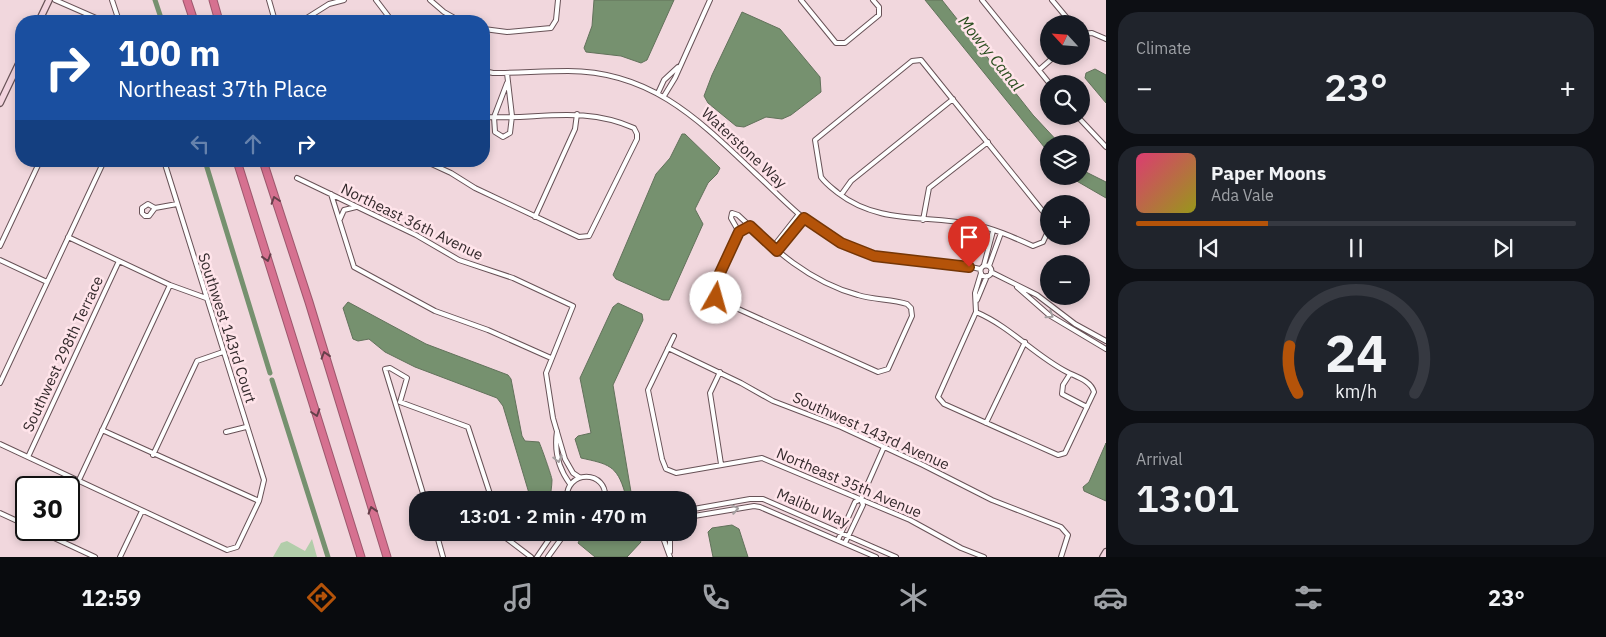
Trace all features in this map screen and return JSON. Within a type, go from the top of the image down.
[{"type":"highway","points":[[187,0],[192,15]]},
{"type":"highway","points":[[213,0],[217,15]]},
{"type":"highway","points":[[239,167],[361,557]]},
{"type":"highway","points":[[264,167],[309,302],[386,557]]},
{"type":"street","points":[[42,15],[49,0]]},
{"type":"street","points":[[55,0],[89,15]]},
{"type":"street","points":[[112,0],[117,15]]},
{"type":"street","points":[[269,0],[273,15]]},
{"type":"street","points":[[311,15],[329,2],[344,0]]},
{"type":"street","points":[[376,0],[387,15]]},
{"type":"street","points":[[430,0],[449,15]]},
{"type":"street","points":[[490,30],[507,32],[546,30],[554,26],[558,0]]},
{"type":"street","points":[[664,96],[710,0]]},
{"type":"street","points":[[801,0],[836,43],[841,44],[845,43],[876,18],[880,12],[873,0]]},
{"type":"street","points":[[982,0],[1043,75]]},
{"type":"street","points":[[1052,0],[1064,15]]},
{"type":"street","points":[[1090,33],[1106,39]]},
{"type":"street","points":[[1040,208],[925,63],[916,59],[815,140],[821,177],[841,195],[856,204],[876,213],[900,218],[960,222],[993,230],[1033,246],[1040,244]]},
{"type":"street","points":[[658,93],[667,78],[679,65]]},
{"type":"street","points":[[1039,70],[1045,65]]},
{"type":"street","points":[[0,103],[15,72]]},
{"type":"street","name":"Waterstone Way","points":[[490,72],[586,72],[622,78],[664,96],[706,126],[799,214],[841,243],[874,256],[958,264],[989,274]]},
{"type":"street","points":[[507,73],[512,116],[511,131],[506,137],[500,136],[495,132],[494,117],[508,83]]},
{"type":"street","points":[[667,78],[671,82]]},
{"type":"street","points":[[841,195],[851,181],[954,99]]},
{"type":"street","points":[[535,216],[575,129],[577,114]]},
{"type":"street","points":[[438,167],[475,188],[584,238],[592,231],[637,134],[634,128],[622,123],[577,114],[490,117]]},
{"type":"street","points":[[1085,125],[1106,148]]},
{"type":"street","points":[[923,220],[930,188],[988,142]]},
{"type":"street","points":[[0,246],[37,167]]},
{"type":"street","points":[[0,382],[101,167]]},
{"type":"street","name":"Southwest 143rd Court","points":[[142,511],[227,550],[237,548],[259,501],[264,480],[166,167]]},
{"type":"street","name":"Northeast 36th Avenue","points":[[297,178],[416,235],[459,260],[513,278],[573,306],[551,358]]},
{"type":"street","points":[[331,194],[354,267],[427,308],[488,330],[551,358],[546,373],[557,431],[569,468],[579,477]]},
{"type":"street","points":[[155,208],[177,204]]},
{"type":"street","points":[[340,222],[344,210],[357,207]]},
{"type":"street","points":[[739,232],[731,218],[732,213],[738,215],[773,247],[777,251],[804,271],[840,289],[868,298],[903,302],[911,308],[912,316],[888,369],[884,372],[878,372],[720,301],[714,295],[713,288],[739,232],[750,226]]},
{"type":"street","points":[[773,247],[799,214]]},
{"type":"street","points":[[777,251],[804,218]]},
{"type":"street","points":[[976,312],[995,320],[1070,374],[1089,384],[1094,392],[1065,454],[1058,455],[986,423],[944,404],[938,397],[976,312],[975,293],[993,230]]},
{"type":"street","points":[[976,302],[989,274],[989,266],[1001,233]]},
{"type":"street","points":[[68,237],[170,285],[206,298]]},
{"type":"street","points":[[0,260],[48,282]]},
{"type":"street","name":"Southwest 298th Terrace","points":[[28,457],[119,261]]},
{"type":"street","points":[[984,265],[989,266]]},
{"type":"street","points":[[989,274],[1014,283],[1037,295],[1075,324],[1106,341]]},
{"type":"street","points":[[1014,283],[1049,315],[1106,349]]},
{"type":"street","points":[[80,478],[170,285]]},
{"type":"street","points":[[668,348],[674,336]]},
{"type":"street","points":[[986,423],[1025,342]]},
{"type":"street","name":"Southwest 143rd Avenue","points":[[668,348],[720,372],[773,401],[884,448],[992,500],[1047,520],[1066,531],[1068,542],[1061,557]]},
{"type":"street","name":"Northeast 35th Avenue","points":[[668,348],[648,390],[662,459],[666,469],[669,471],[676,472],[762,458],[910,520],[961,548],[984,557]]},
{"type":"street","points":[[153,454],[197,361],[223,352]]},
{"type":"street","points":[[398,403],[407,378],[390,368],[384,369],[398,403],[422,491]]},
{"type":"street","points":[[720,372],[710,393],[721,464]]},
{"type":"street","points":[[1070,374],[1063,386],[1062,394],[1087,407]]},
{"type":"street","points":[[398,403],[468,427],[489,491]]},
{"type":"street","points":[[226,432],[246,427]]},
{"type":"street","points":[[102,430],[259,501]]},
{"type":"street","points":[[557,431],[555,447],[560,469],[570,484]]},
{"type":"street","points":[[0,444],[70,476]]},
{"type":"street","points":[[838,540],[855,502],[861,499],[884,448]]},
{"type":"street","points":[[567,491],[570,484],[579,477],[588,476],[600,481],[604,491]]},
{"type":"street","points":[[80,480],[142,511],[120,557]]},
{"type":"street","name":"Malibu Way","points":[[697,508],[758,498],[849,535],[896,557]]},
{"type":"street","points":[[845,543],[863,505],[861,499]]},
{"type":"street","name":"Malibu Way","points":[[697,516],[754,506],[760,507],[876,557]]},
{"type":"street","points":[[0,520],[1,514],[15,520]]},
{"type":"street","points":[[61,541],[95,557]]},
{"type":"street","points":[[438,541],[443,557]]},
{"type":"street","points":[[510,541],[529,556]]},
{"type":"street","points":[[537,557],[548,541]]},
{"type":"street","points":[[548,557],[560,541]]},
{"type":"street","points":[[665,541],[670,556]]},
{"type":"street","points":[[670,541],[670,556]]},
{"type":"street","points":[[1103,557],[1106,552]]},
{"type":"shaded area","points":[[594,0],[674,0],[647,60],[641,63],[621,56],[586,52],[584,48],[592,26]]},
{"type":"shaded area","name":"Mowry Canal","points":[[925,0],[942,0],[1040,123],[1040,125],[1042,125],[1052,135],[1040,135],[1040,142]]},
{"type":"shaded area","points":[[742,12],[780,29],[820,77],[821,92],[791,115],[782,119],[766,117],[744,127],[736,126],[708,103],[704,96]]},
{"type":"shaded area","points":[[1095,69],[1106,75],[1106,103],[1090,84],[1090,75],[1086,75]]},
{"type":"shaded area","points":[[682,134],[685,134],[720,168],[708,183],[695,209],[703,224],[669,300],[663,300],[616,279],[613,275],[656,174],[670,158]]},
{"type":"shaded area","points":[[1090,174],[1106,182],[1106,198],[1084,185],[1090,185]]},
{"type":"shaded area","points":[[348,302],[426,344],[508,375],[511,379],[522,436],[525,441],[539,442],[552,480],[551,491],[528,491],[503,406],[497,398],[415,367],[385,352],[369,339],[358,341],[353,339],[343,308]]},
{"type":"shaded area","points":[[618,303],[642,314],[643,320],[613,385],[631,491],[624,491],[619,477],[610,467],[581,458],[575,439],[578,436],[591,433],[580,378],[613,307]]},
{"type":"shaded area","points":[[1106,443],[1106,501],[1084,491],[1083,487],[1089,482]]},
{"type":"shaded area","points":[[732,525],[739,529],[748,557],[713,557],[708,532],[712,528]]},
{"type":"shaded area","points":[[312,539],[317,557],[273,557],[281,543],[287,541],[305,551]]},
{"type":"shaded area","points":[[579,541],[641,542],[627,557],[595,557],[578,543]]},
{"type":"waterway","points":[[155,0],[160,15]]},
{"type":"waterway","points":[[207,167],[270,373]]},
{"type":"waterway","points":[[272,380],[328,557]]},
{"type":"route","points":[[716,298],[712,292],[713,288],[739,232],[750,226],[777,251],[804,218],[824,234],[874,256],[917,262],[958,264],[969,267]]}]
